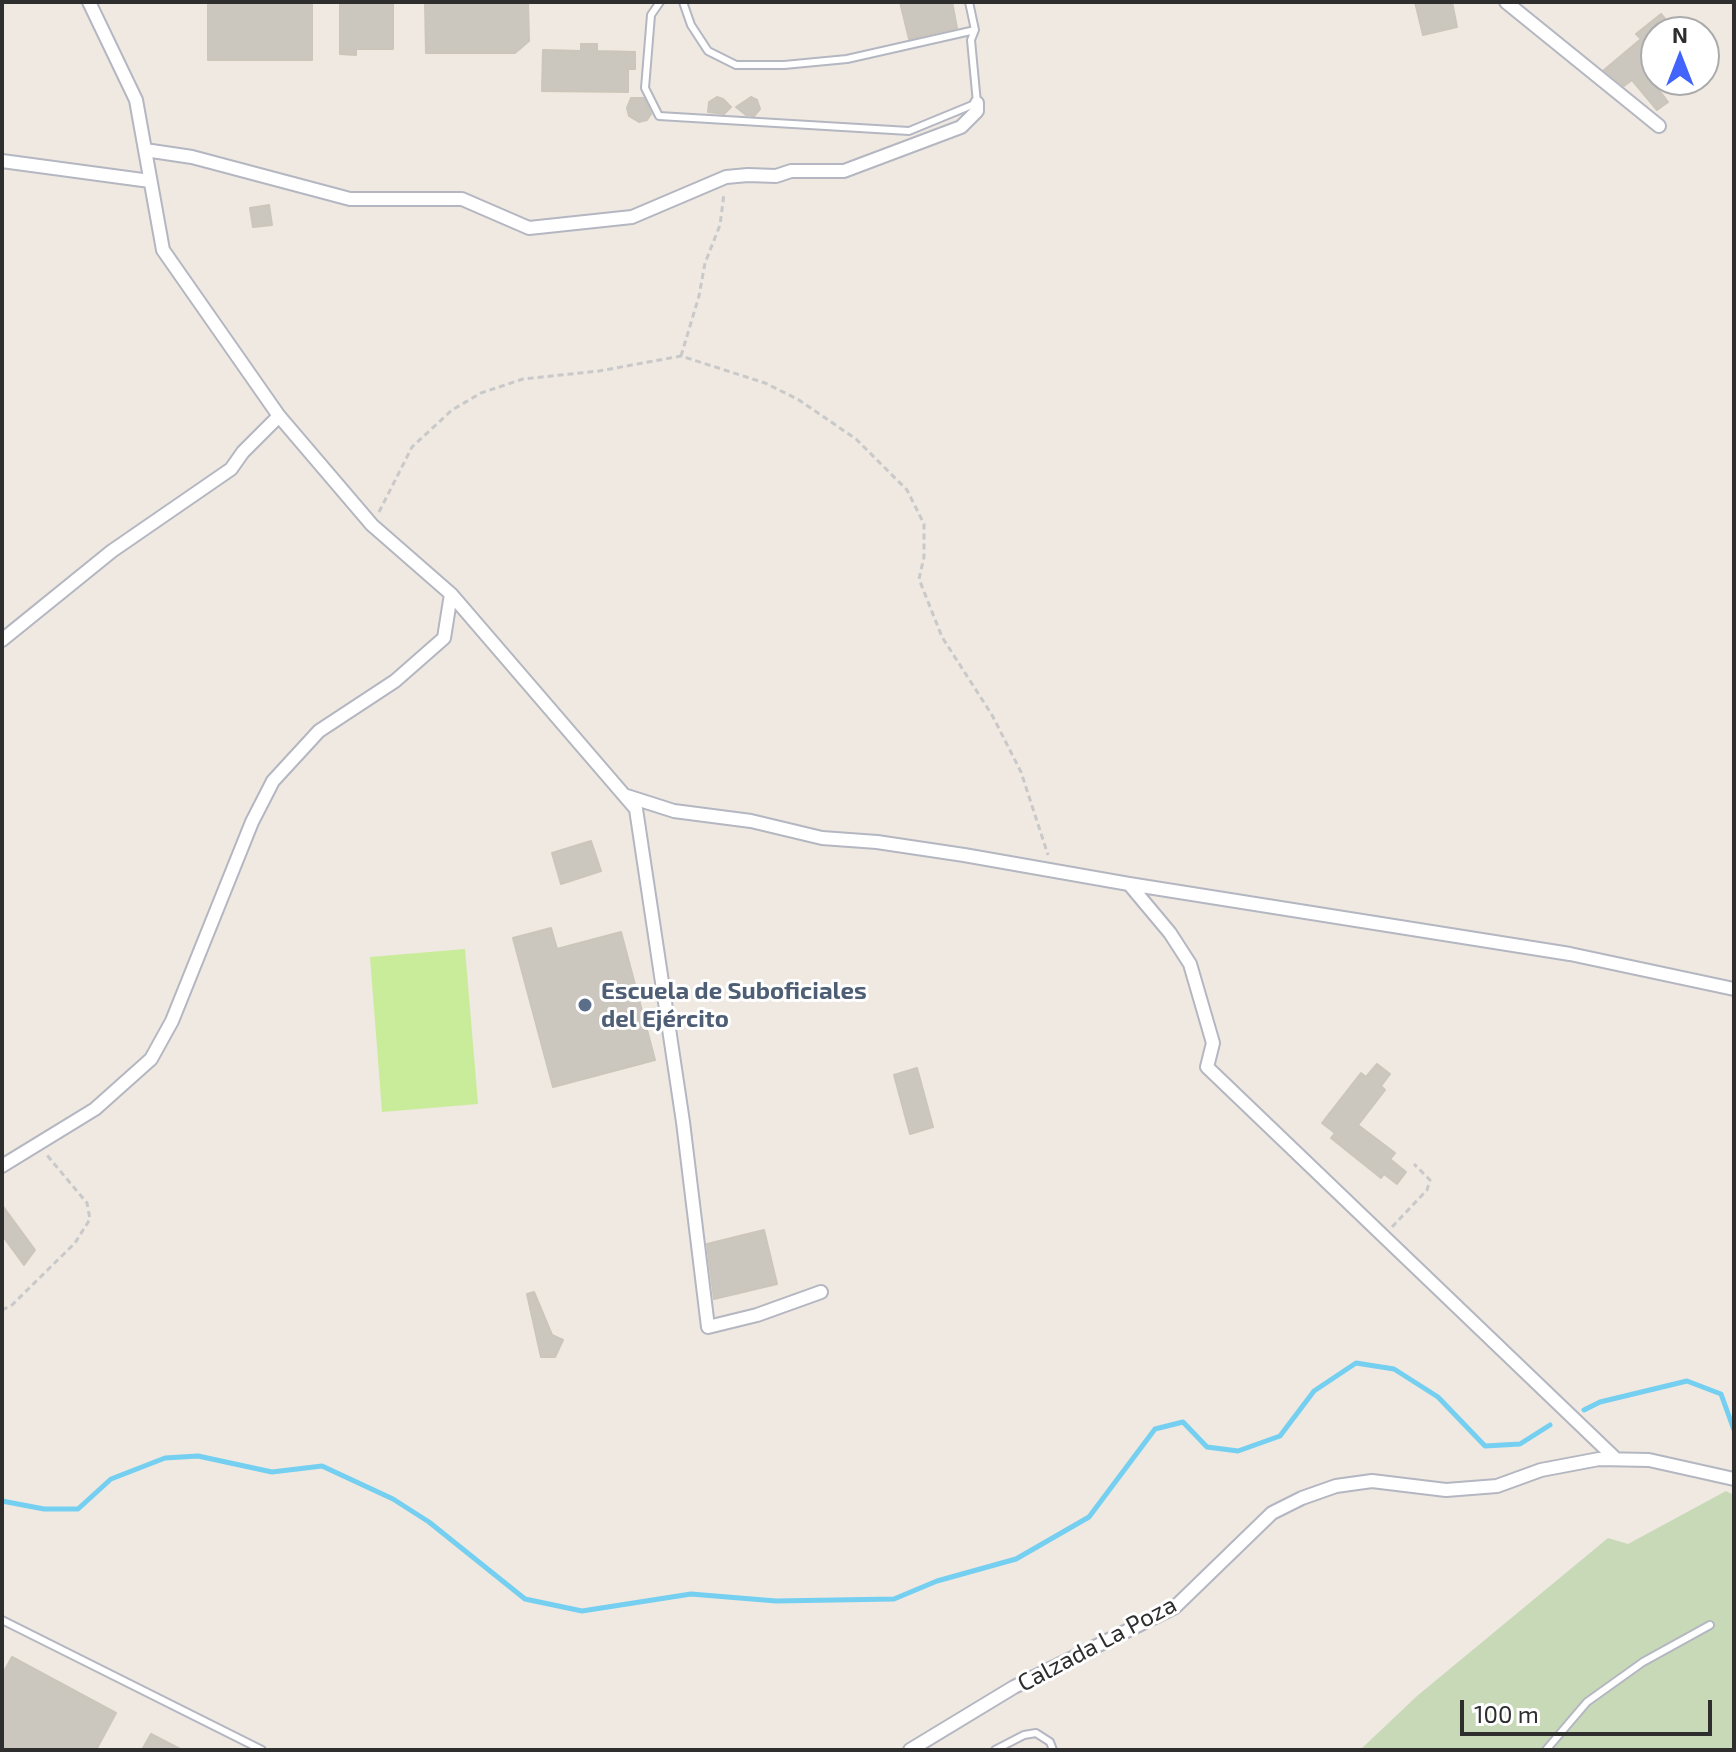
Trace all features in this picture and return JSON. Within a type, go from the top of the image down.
[{"type":"street","points":[[89,2],[136,100],[163,250],[279,416],[372,525],[451,594],[636,809],[683,1122],[708,1327],[757,1315],[821,1292]]},
{"type":"street","points":[[1506,2],[1659,126]]},
{"type":"street","points":[[145,150],[192,157],[350,199],[462,199],[529,228],[632,217],[726,177],[776,176],[791,171],[844,171],[961,127],[977,111],[977,103]]},
{"type":"street","points":[[2,161],[150,181]]},
{"type":"street","points":[[2,640],[112,551],[231,469],[243,452],[279,416]]},
{"type":"street","points":[[2,1166],[95,1109],[151,1059],[172,1021],[252,822],[273,781],[319,731],[395,681],[444,638],[451,594]]},
{"type":"street","points":[[624,795],[674,811],[751,821],[822,838],[877,842],[1570,954],[1734,989]]},
{"type":"street","points":[[1129,884],[1170,933],[1190,964],[1213,1043],[1207,1067],[1616,1459]]},
{"type":"street","name":"Calzada La Poza","points":[[910,1750],[1014,1687],[1175,1607],[1272,1513],[1336,1486],[1372,1481],[1446,1490],[1497,1486],[1541,1470],[1599,1459],[1649,1460],[1734,1479]]},
{"type":"lane","points":[[660,2],[651,15],[645,88],[659,116],[909,131],[977,103],[971,40],[975,30],[969,2]]},
{"type":"lane","points":[[683,2],[691,25],[708,51],[736,65],[784,65],[847,59],[975,30]]},
{"type":"lane","points":[[2,1620],[262,1750]]},
{"type":"lane","points":[[1546,1750],[1587,1702],[1643,1662],[1710,1625]]},
{"type":"lane","points":[[995,1750],[1024,1735],[1036,1733],[1050,1742],[1053,1750]]},
{"type":"path","points":[[681,356],[705,263],[720,225],[726,177]]},
{"type":"path","points":[[372,525],[412,447],[452,410],[481,393],[523,379],[599,371],[681,356],[765,383],[799,400],[856,439],[907,490],[924,524],[924,557],[919,579],[930,608],[942,637],[992,715],[1021,772],[1053,870]]},
{"type":"path","points":[[2,1310],[12,1305],[75,1243],[90,1219],[87,1203],[38,1145]]},
{"type":"path","points":[[1383,1236],[1427,1190],[1430,1180],[1414,1164]]},
{"type":"green space","points":[[465,949],[478,1104],[382,1112],[370,957]]},
{"type":"green space","points":[[1726,1491],[1734,1495],[1734,1750],[1360,1750],[1417,1696],[1608,1538],[1628,1544]]},
{"type":"building","points":[[208,2],[312,2],[312,60],[208,60]]},
{"type":"building","points":[[340,2],[393,2],[393,49],[356,49],[356,55],[340,54]]},
{"type":"building","points":[[425,2],[528,2],[529,41],[515,53],[426,53]]},
{"type":"building","points":[[900,2],[952,2],[957,28],[909,39]]},
{"type":"building","points":[[1415,2],[1452,2],[1457,27],[1423,35]]},
{"type":"building","points":[[1640,40],[1640,90],[1632,80],[1624,86],[1604,70]]},
{"type":"building","points":[[581,44],[597,44],[597,51],[635,52],[635,69],[628,69],[628,92],[542,91],[543,50],[581,51]]},
{"type":"building","points":[[1645,96],[1664,96],[1668,102],[1657,110]]},
{"type":"building","points":[[717,97],[731,107],[724,114],[708,112],[709,102]]},
{"type":"building","points":[[751,97],[757,100],[760,109],[754,116],[746,115],[736,107]]},
{"type":"building","points":[[631,98],[644,98],[651,114],[647,120],[639,122],[629,116],[627,108]]},
{"type":"building","points":[[269,205],[272,225],[253,227],[250,208]]},
{"type":"building","points":[[591,841],[601,871],[561,884],[552,853]]},
{"type":"building","name":"Escuela de Suboficiales del Ejército","points":[[551,928],[557,949],[621,932],[655,1060],[553,1087],[513,938]]},
{"type":"building","points":[[1377,1064],[1390,1074],[1381,1086],[1385,1090],[1358,1125],[1395,1153],[1390,1159],[1406,1172],[1397,1184],[1384,1174],[1381,1178],[1331,1138],[1335,1133],[1322,1123],[1361,1073],[1366,1077]]},
{"type":"building","points":[[917,1068],[933,1127],[910,1134],[894,1075]]},
{"type":"building","points":[[2,1205],[35,1250],[24,1265],[2,1235]]},
{"type":"building","points":[[764,1230],[777,1284],[714,1299],[707,1244]]},
{"type":"building","points":[[534,1292],[552,1335],[563,1340],[555,1357],[541,1357],[527,1294]]},
{"type":"building","points":[[12,1657],[116,1713],[96,1750],[2,1750],[2,1675]]},
{"type":"building","points":[[151,1734],[182,1750],[142,1750]]},
{"type":"waterway","points":[[2,1501],[44,1509],[78,1509],[111,1479],[165,1458],[198,1456],[272,1472],[322,1466],[393,1499],[429,1522],[525,1599],[582,1611],[691,1594],[776,1601],[894,1599],[937,1581],[1016,1559],[1089,1517],[1155,1429],[1183,1422],[1207,1447],[1238,1451],[1280,1436],[1314,1391],[1356,1363],[1394,1369],[1438,1397],[1485,1446],[1520,1444],[1550,1425]]},
{"type":"waterway","points":[[1584,1410],[1600,1402],[1687,1381],[1721,1394],[1734,1430]]},
{"type":"place","name":"Escuela de Suboficiales del Ejército","points":[[585,1005]]}]
